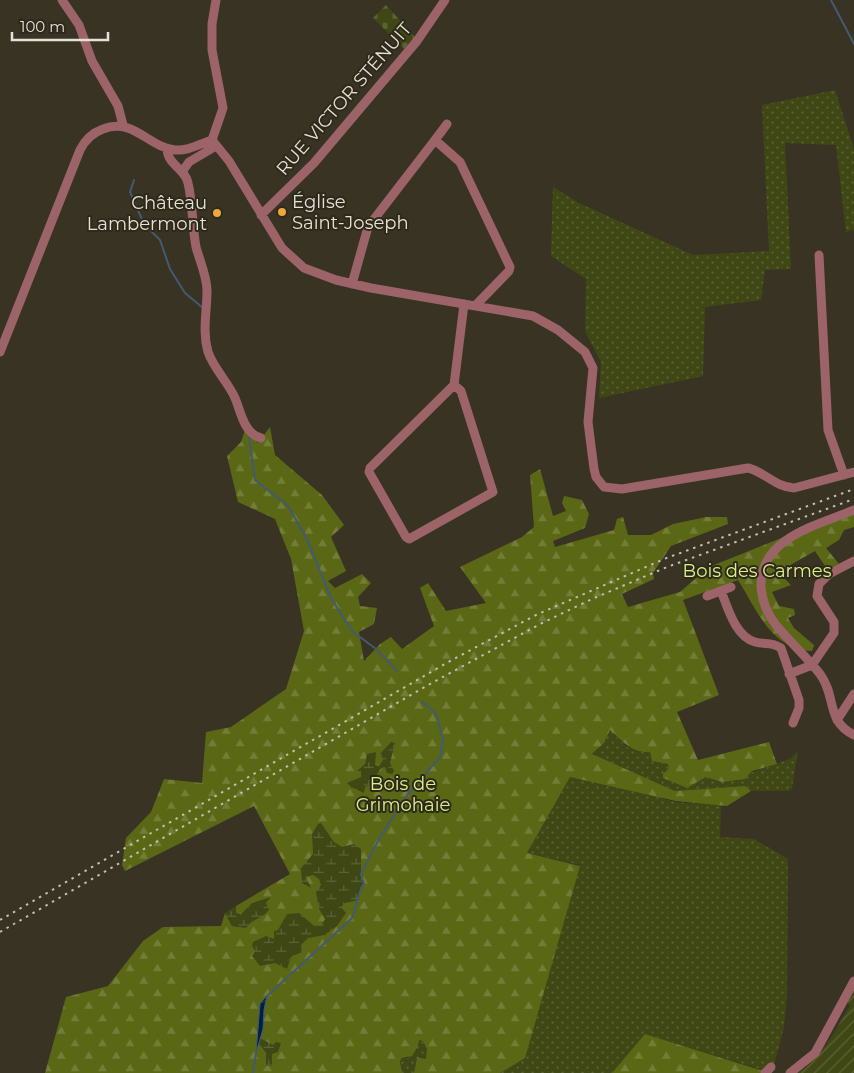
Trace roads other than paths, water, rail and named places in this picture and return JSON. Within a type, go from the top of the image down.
[{"type":"street","points":[[62,0],[79,25],[92,61],[118,106],[123,125]]},
{"type":"street","points":[[182,172],[189,162],[214,143],[222,108],[212,44],[216,0]]},
{"type":"street","name":"RUE VICTOR STÉNUIT","points":[[261,215],[314,163],[417,41],[445,0]]},
{"type":"street","points":[[352,284],[368,227],[447,124]]},
{"type":"street","points":[[0,352],[83,145],[90,136],[100,130],[123,125],[167,148],[191,148],[214,143]]},
{"type":"street","points":[[435,140],[458,159],[510,269],[475,306]]},
{"type":"street","points":[[214,143],[229,161],[282,248],[304,268],[352,284],[532,316],[558,330],[585,352],[592,368],[588,422],[594,469],[596,477],[604,487],[622,489],[738,468],[755,470],[784,488],[794,488],[854,472]]},
{"type":"street","points":[[167,148],[172,162],[188,180],[196,246],[206,287],[204,322],[208,351],[213,363],[233,394],[243,421],[256,437],[261,438]]},
{"type":"street","points":[[819,255],[828,430],[844,476]]},
{"type":"street","points":[[454,385],[461,392],[493,492],[409,539],[369,475],[370,468],[454,385],[464,304]]},
{"type":"street","points":[[854,510],[781,543],[771,553],[763,568],[761,590],[769,614],[812,664],[827,686],[836,720],[843,729],[854,735]]},
{"type":"street","points":[[789,674],[812,664],[820,650],[833,635],[835,629],[834,622],[818,598],[817,587],[825,576],[854,561]]},
{"type":"street","points":[[707,596],[732,587]]},
{"type":"street","points":[[720,591],[739,631],[745,638],[759,643],[774,642],[781,648],[800,708],[792,723]]},
{"type":"street","points":[[836,720],[854,694]]},
{"type":"street","points":[[790,1073],[815,1054],[854,981]]},
{"type":"water","points":[[267,995],[263,1029],[256,1053],[260,1004]]},
{"type":"waterway","points":[[831,0],[854,44]]},
{"type":"waterway","points":[[134,180],[130,192],[144,224],[160,240],[170,269],[185,293],[203,308]]},
{"type":"waterway","points":[[249,436],[255,480],[288,506],[306,537],[331,598],[352,631],[376,649],[397,671]]},
{"type":"waterway","points":[[266,997],[352,918],[364,884],[361,874],[380,837],[408,794],[440,757],[443,741],[436,713],[422,702]]},
{"type":"waterway","points":[[253,1073],[256,1053]]},
{"type":"railway","points":[[0,920],[452,660],[536,615],[664,559],[854,489]]},
{"type":"railway","points":[[0,932],[430,684],[542,623],[667,567],[854,499]]},
{"type":"place","name":"Église Saint-Joseph","points":[[282,212]]},
{"type":"place","name":"Château Lambermont","points":[[217,213]]},
{"type":"park label","name":"Bois des Carmes","points":[[757,571]]},
{"type":"park label","name":"Bois de Grimohaie","points":[[403,794]]}]
